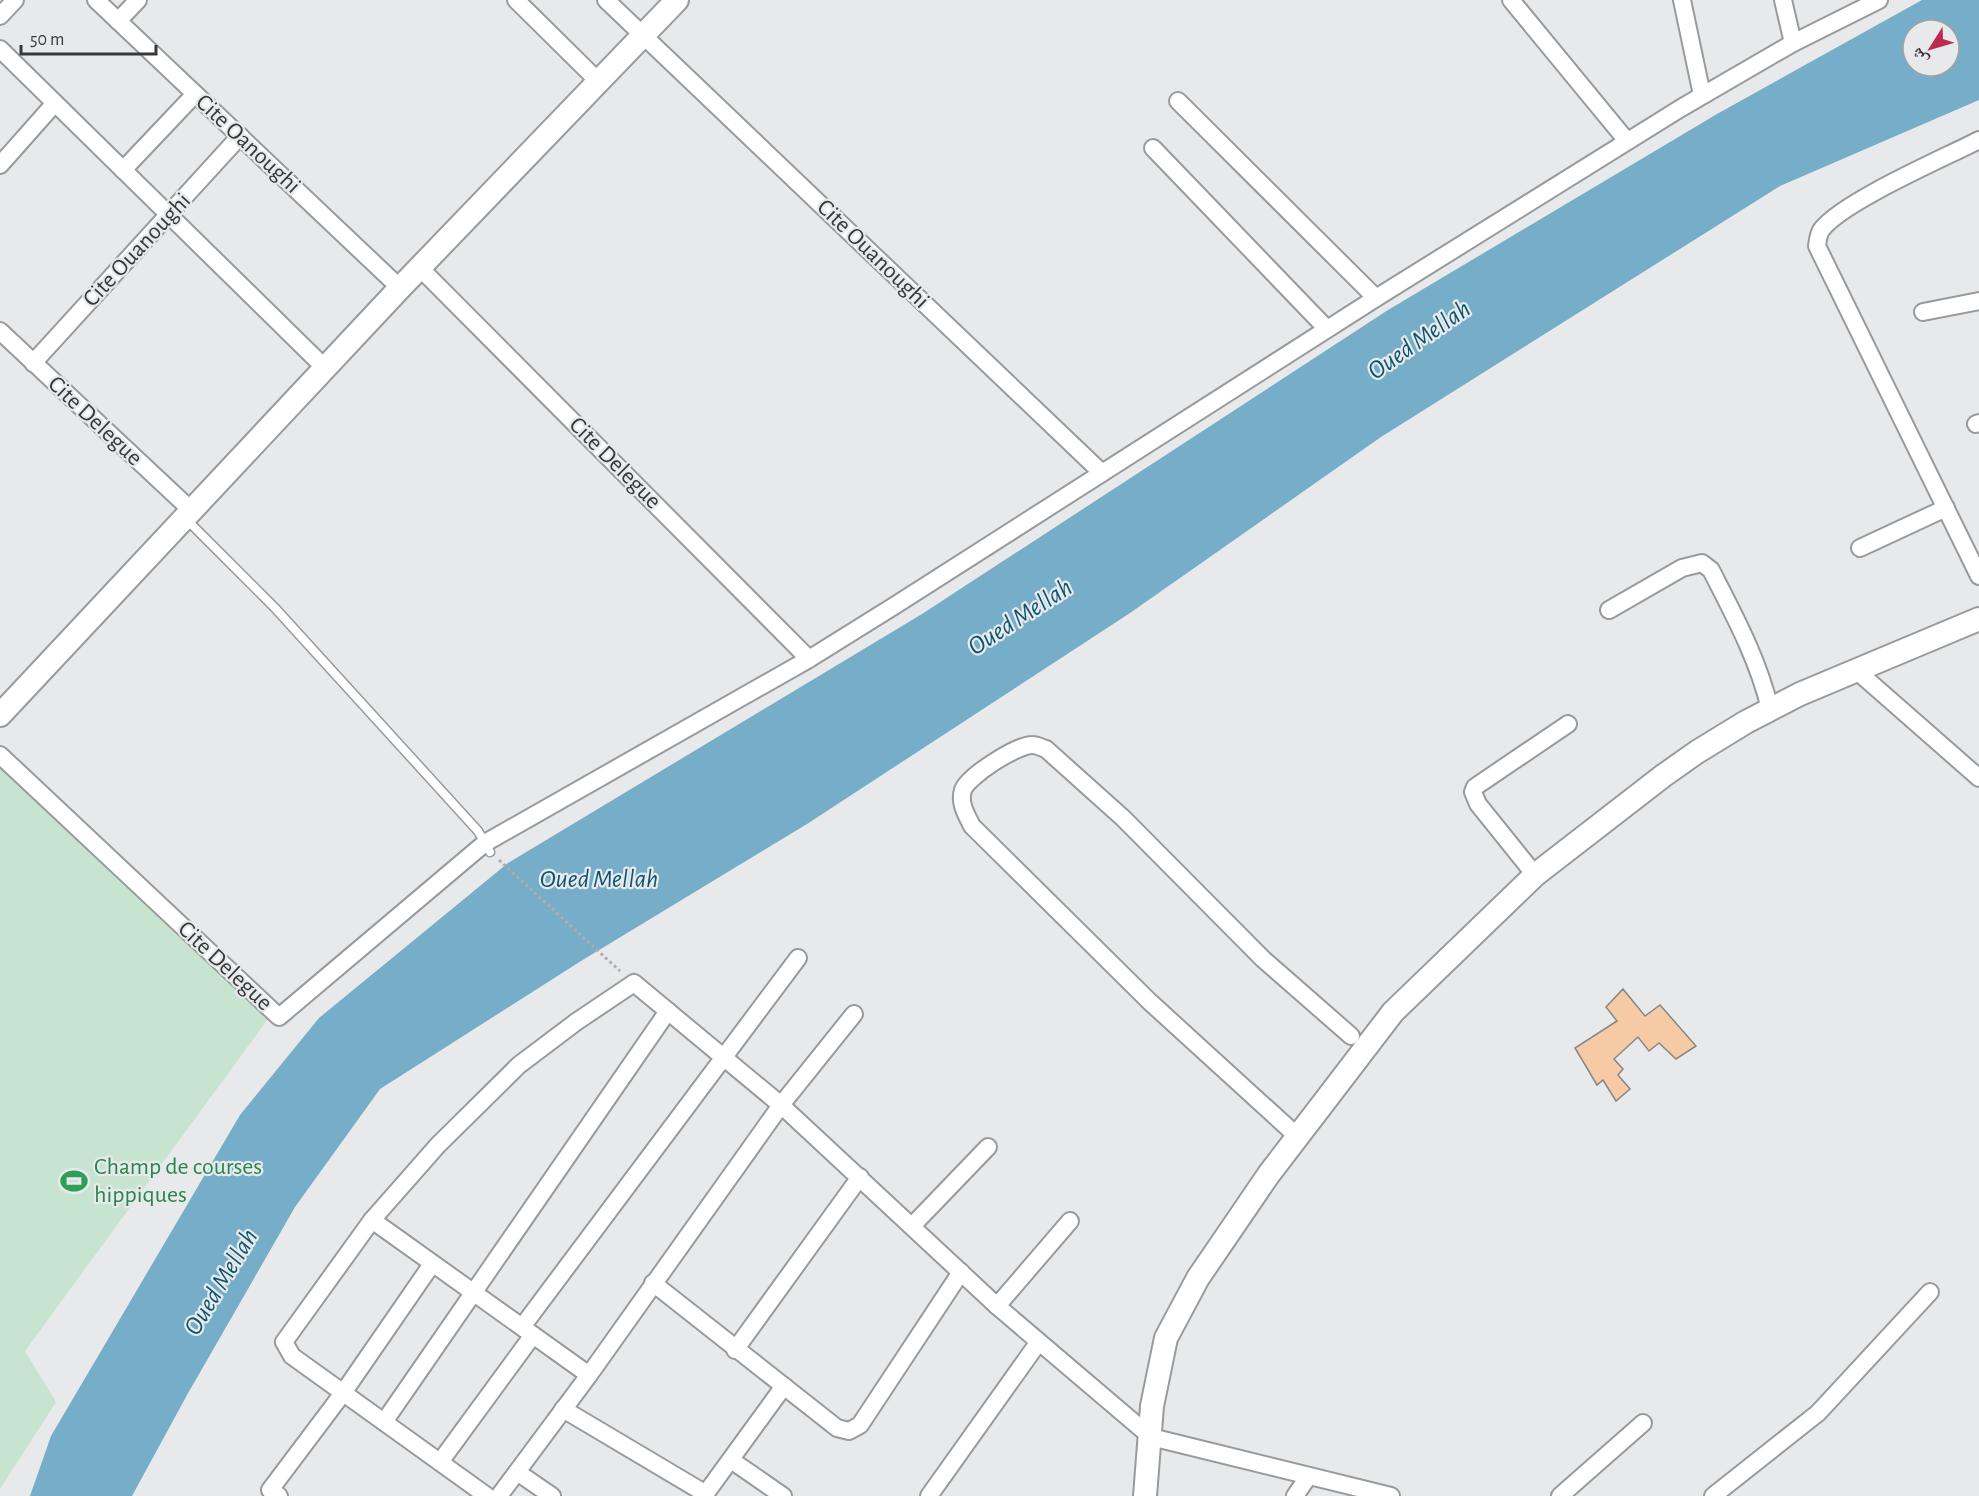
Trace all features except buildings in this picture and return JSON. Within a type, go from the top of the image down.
[{"type":"street","points":[[0,16],[15,0]]},
{"type":"street","name":"Cite Oanoughi","points":[[96,0],[400,288]]},
{"type":"street","points":[[118,21],[138,0]]},
{"type":"street","points":[[516,0],[598,81]]},
{"type":"street","name":"Cite Ouanoughi","points":[[606,0],[1102,473]]},
{"type":"street","points":[[0,715],[400,288],[676,0]]},
{"type":"street","points":[[1511,0],[1627,141]]},
{"type":"street","points":[[1682,0],[1702,95]]},
{"type":"street","points":[[1783,0],[1793,43]]},
{"type":"street","points":[[488,847],[809,659],[1376,298],[1702,95],[1793,43],[1879,0]]},
{"type":"street","points":[[0,49],[325,368]]},
{"type":"street","points":[[123,170],[195,94]]},
{"type":"street","points":[[1178,101],[1376,298]]},
{"type":"street","points":[[0,165],[55,104]]},
{"type":"street","name":"Cite Ouanoughi","points":[[33,363],[170,216],[240,136]]},
{"type":"street","points":[[1979,140],[1896,182],[1834,218],[1822,229],[1817,246],[1979,576]]},
{"type":"street","points":[[1153,148],[1327,329]]},
{"type":"street","name":"Cite Delegue","points":[[420,268],[809,659]]},
{"type":"street","points":[[1923,312],[1979,301]]},
{"type":"street","name":"Cite Delegue","points":[[0,331],[188,514]]},
{"type":"street","points":[[1860,548],[1946,508]]},
{"type":"street","points":[[1609,610],[1682,568],[1702,563],[1711,570],[1743,631],[1761,675],[1770,708]]},
{"type":"street","points":[[1145,1496],[1152,1406],[1166,1338],[1198,1278],[1297,1136],[1393,1012],[1535,875],[1663,776],[1770,708],[1979,619]]},
{"type":"street","points":[[1857,671],[1979,778]]},
{"type":"street","points":[[1535,875],[1478,804],[1473,792],[1475,787],[1568,724]]},
{"type":"street","points":[[1297,1136],[1150,1002],[972,826],[963,809],[962,793],[967,780],[1020,747],[1034,745],[1047,749],[1123,818],[1263,959],[1351,1036]]},
{"type":"street","name":"Cite Delegue","points":[[0,754],[279,1017],[488,847]]},
{"type":"street","points":[[440,1462],[528,1331],[724,1056],[798,958]]},
{"type":"street","points":[[487,1496],[292,1356],[285,1348],[284,1342],[372,1220],[438,1145],[519,1065],[631,981],[724,1056],[780,1105],[1038,1343],[1151,1437],[1391,1496]]},
{"type":"street","points":[[384,1422],[668,1011]]},
{"type":"street","points":[[499,1496],[589,1375],[780,1105],[854,1014]]},
{"type":"street","points":[[912,1226],[988,1147]]},
{"type":"street","points":[[735,1350],[860,1177]]},
{"type":"street","points":[[372,1220],[589,1375]]},
{"type":"street","points":[[997,1306],[1070,1221]]},
{"type":"street","points":[[272,1494],[432,1264]]},
{"type":"street","points":[[652,1283],[837,1428],[849,1431],[860,1425],[961,1272]]},
{"type":"street","points":[[1713,1496],[1818,1413],[1930,1292]]},
{"type":"street","points":[[929,1496],[1038,1343]]},
{"type":"street","points":[[563,1409],[705,1495],[784,1386]]},
{"type":"street","points":[[1560,1496],[1643,1424]]},
{"type":"street","points":[[731,1460],[776,1494]]},
{"type":"street","points":[[517,1472],[552,1496]]},
{"type":"street","points":[[1295,1496],[1308,1477]]},
{"type":"lane","name":"Cite Delegue","points":[[188,514],[478,831],[488,847]]},
{"type":"path","points":[[488,847],[631,981]]},
{"type":"green space","name":"Champ de courses hippiques","points":[[0,755],[273,1012],[25,1351],[56,1402],[0,1489]]},
{"type":"water","name":"Oued Mellah","points":[[1922,0],[1979,0],[1979,100],[1780,186],[1381,437],[1130,613],[807,824],[581,961],[380,1089],[295,1207],[132,1496],[30,1496],[51,1436],[240,1115],[319,1018],[508,863],[922,614],[1388,310],[1717,114]]},
{"type":"place","name":"Champ de courses hippiques","points":[[74,1181]]}]
